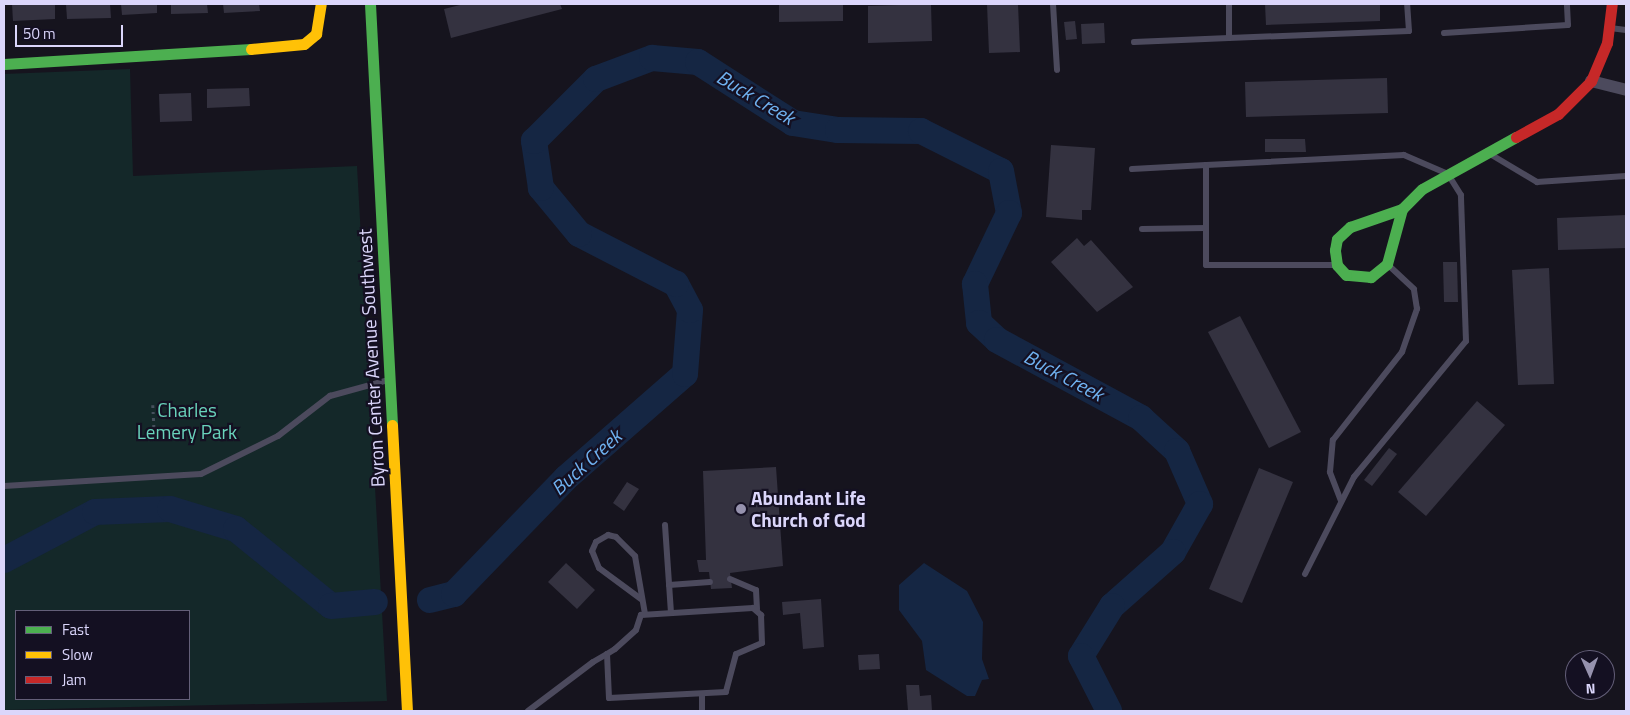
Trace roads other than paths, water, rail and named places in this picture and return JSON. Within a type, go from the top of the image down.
[{"type":"street","points":[[4,64],[288,47],[304,44],[316,34],[321,4]]},
{"type":"street","name":"Byron Center Avenue Southwest","points":[[370,4],[407,711]]},
{"type":"street","points":[[1402,209],[1387,264],[1371,277],[1360,279],[1346,275],[1337,265],[1337,239],[1350,227],[1402,209],[1422,189],[1558,114],[1590,81],[1609,28],[1612,4]]},
{"type":"street","points":[[1590,81],[1626,90]]},
{"type":"lane","points":[[1053,4],[1057,70]]},
{"type":"lane","points":[[1229,38],[1230,4]]},
{"type":"lane","points":[[1134,42],[1409,30],[1407,4]]},
{"type":"lane","points":[[1444,33],[1568,25],[1567,4]]},
{"type":"lane","points":[[1609,28],[1626,30]]},
{"type":"lane","points":[[1486,152],[1536,182],[1626,176]]},
{"type":"lane","points":[[1132,169],[1404,154],[1448,174],[1461,195],[1466,341],[1354,477],[1305,574]]},
{"type":"lane","points":[[1206,165],[1206,265],[1337,265]]},
{"type":"lane","points":[[1142,229],[1206,228]]},
{"type":"lane","points":[[1342,501],[1330,472],[1333,440],[1402,352],[1416,310],[1414,289],[1387,264]]},
{"type":"lane","points":[[4,486],[201,474],[278,436],[330,396],[389,379]]},
{"type":"lane","points":[[665,525],[671,613]]},
{"type":"lane","points":[[528,711],[607,654],[636,630],[645,614],[635,556],[616,537],[608,535],[596,542],[592,551],[599,568],[641,599]]},
{"type":"lane","points":[[607,654],[609,698],[726,692],[736,654],[762,643],[762,615],[757,609],[756,590],[730,579]]},
{"type":"lane","points":[[669,585],[710,582]]},
{"type":"lane","points":[[645,614],[757,609]]},
{"type":"lane","points":[[702,694],[702,711]]},
{"type":"water","points":[[924,563],[967,591],[983,622],[982,659],[989,679],[982,680],[975,696],[967,696],[926,670],[922,641],[899,610],[899,585]]},
{"type":"waterway","name":"Buck Creek","points":[[430,600],[454,594],[566,478],[685,374],[690,310],[676,284],[579,234],[541,188],[534,141],[596,79],[652,58],[698,62],[793,123],[838,130],[921,131],[1001,171],[1009,213],[975,284],[979,323],[997,340],[1141,418],[1177,451],[1200,504],[1173,552],[1112,606],[1081,656],[1109,711]]},
{"type":"waterway","name":"Buck Creek","points":[[4,560],[95,512],[170,509],[236,529],[331,606],[375,602]]},
{"type":"place","name":"Abundant Life Church of God","points":[[741,509]]},
{"type":"park label","name":"Charles Lemery Park","points":[[187,421]]}]
